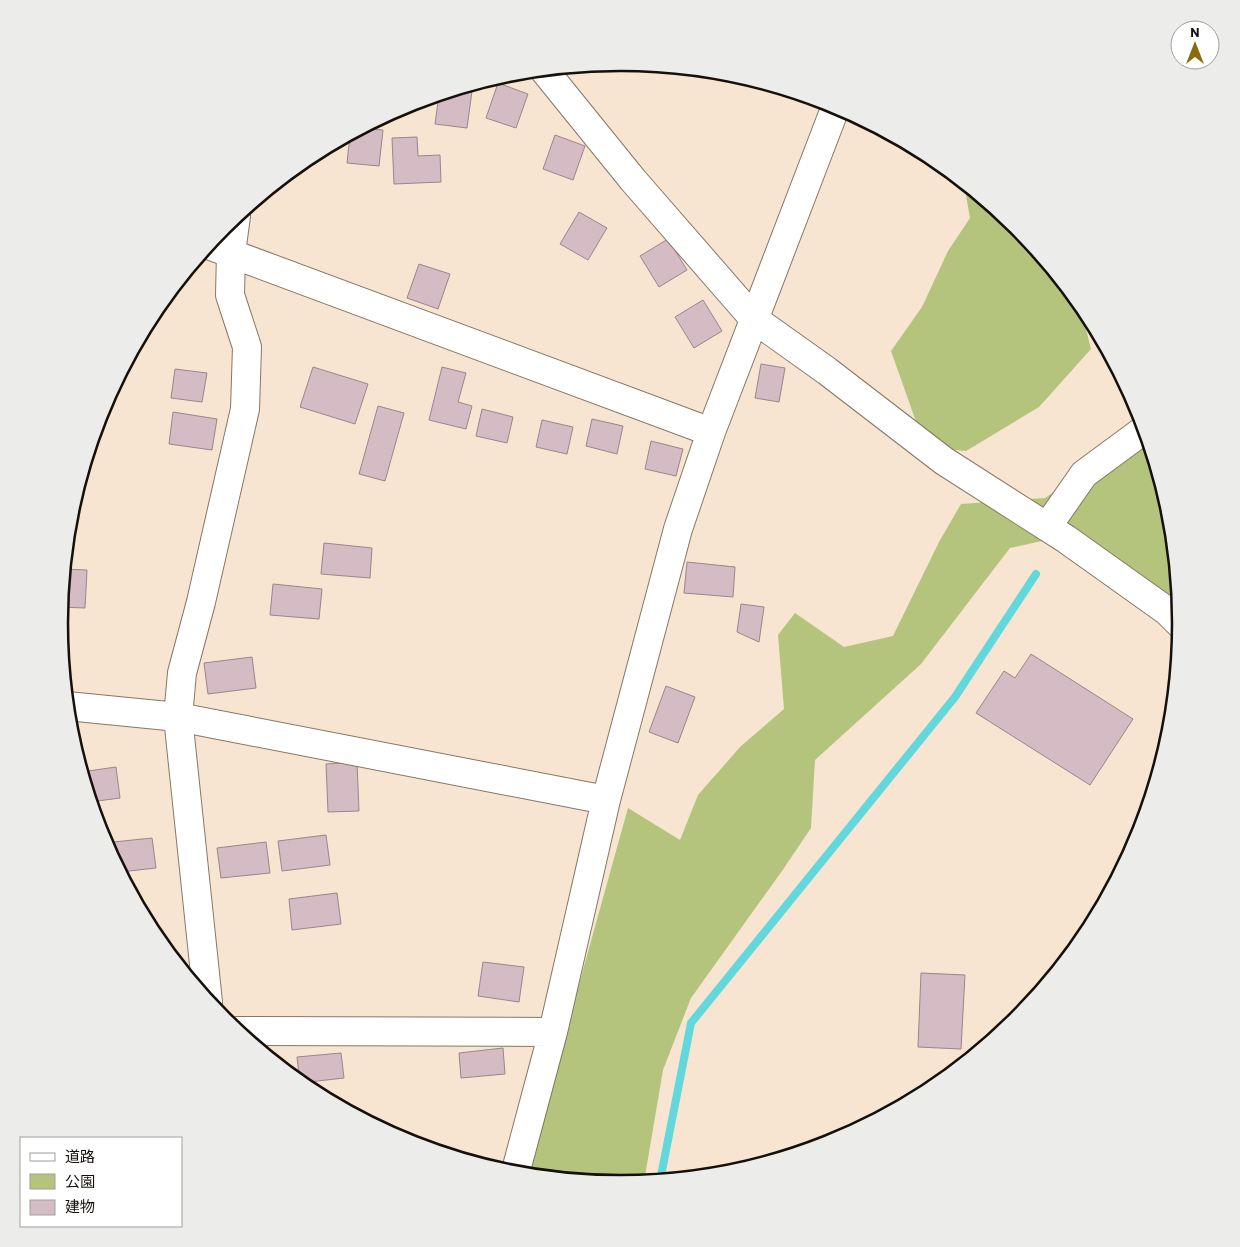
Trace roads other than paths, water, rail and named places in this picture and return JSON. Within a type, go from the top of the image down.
[{"type":"street","points":[[549,76],[634,180],[754,319],[827,371],[944,461],[1047,527],[1172,616]]},
{"type":"street","points":[[517,1166],[553,1032],[606,800],[678,528],[711,432],[833,114]]},
{"type":"street","points":[[207,990],[178,717],[182,673],[201,602],[245,409],[247,347],[230,295],[220,248],[226,237]]},
{"type":"street","points":[[220,248],[711,432]]},
{"type":"street","points":[[1047,527],[1084,474],[1138,433]]},
{"type":"street","points":[[74,707],[178,717],[606,800]]},
{"type":"street","points":[[247,1031],[553,1032]]},
{"type":"waterway","points":[[661,1174],[691,1023],[955,697],[1036,574]]}]
